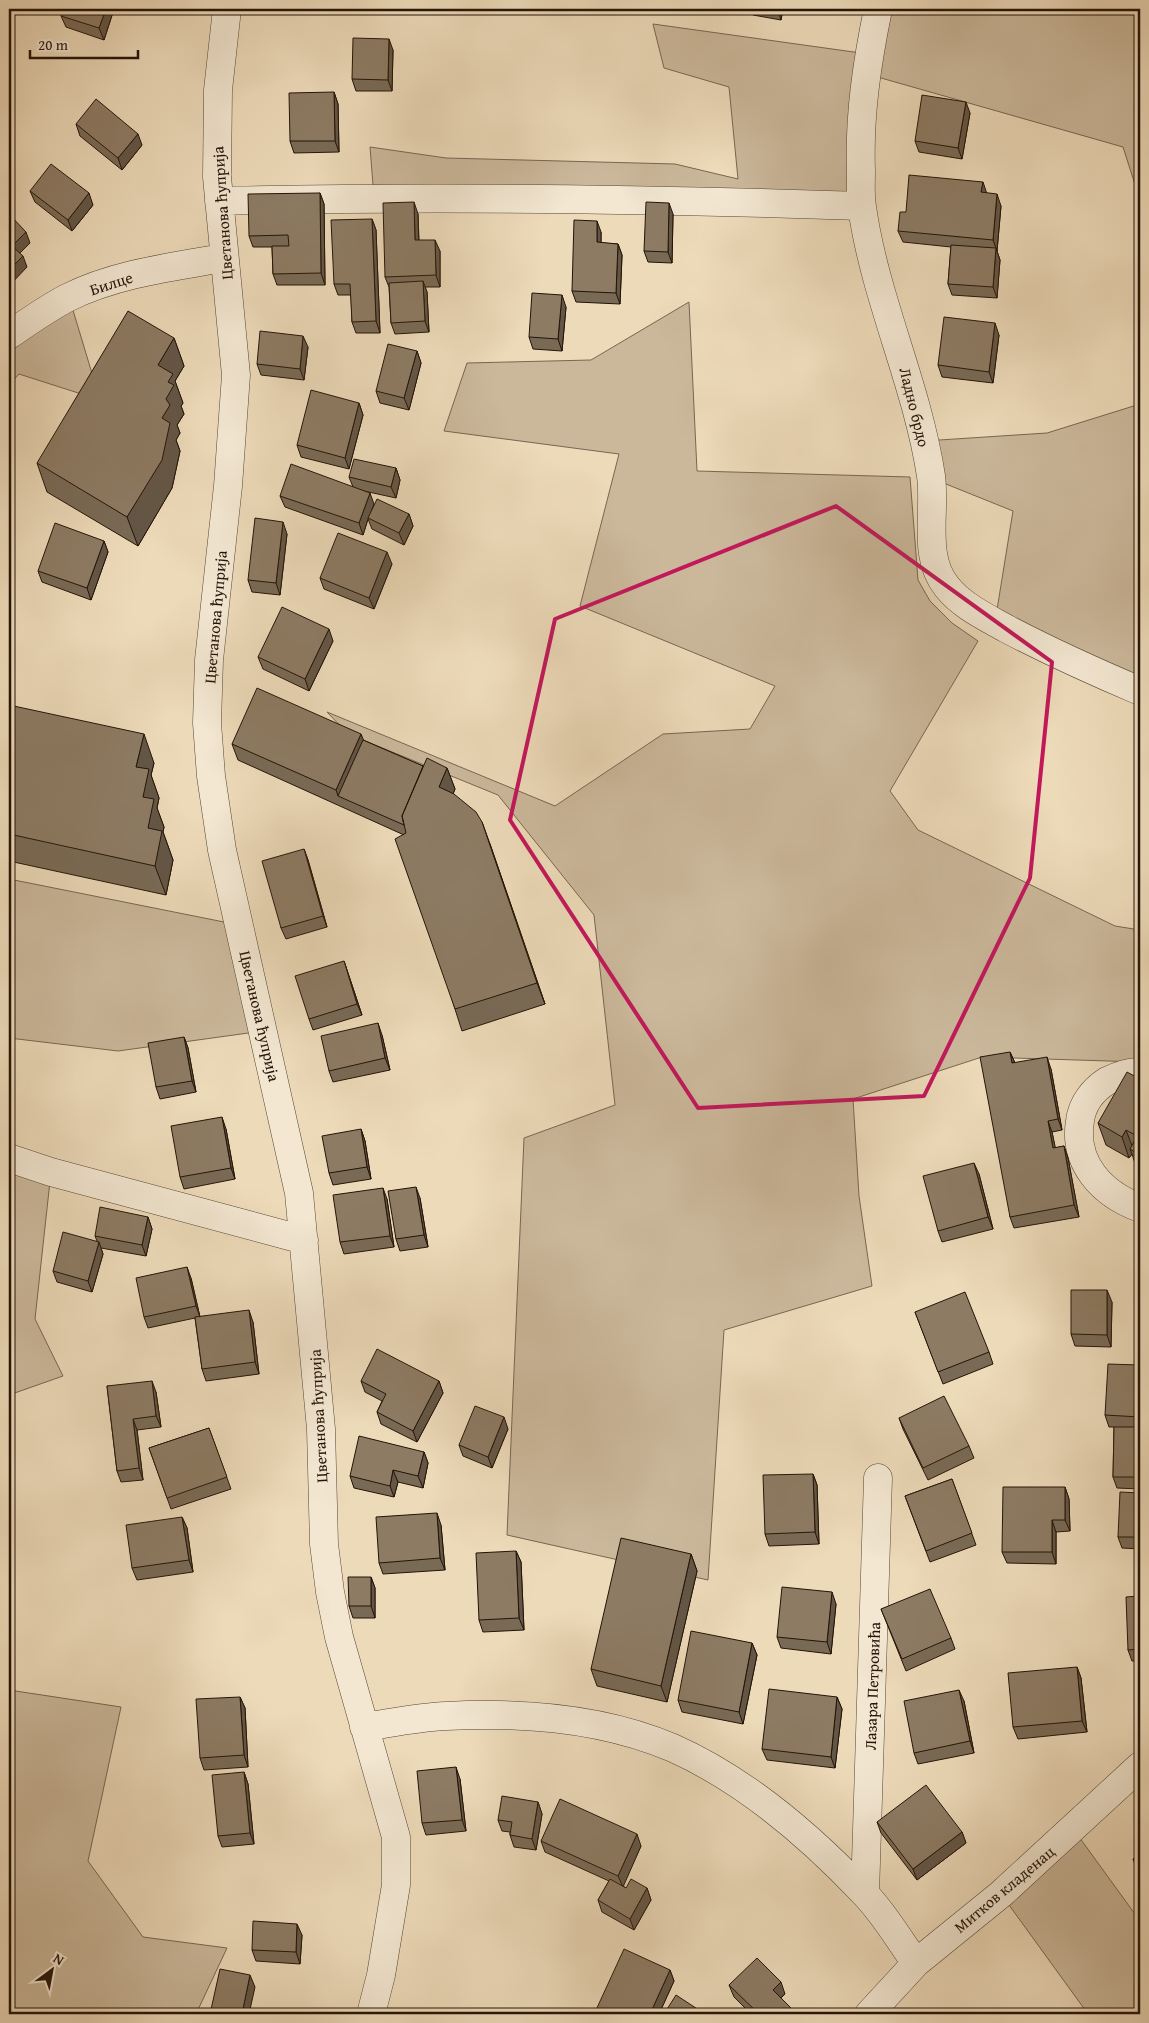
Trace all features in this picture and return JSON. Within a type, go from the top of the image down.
[{"type":"street","name":"Цветанова ћуприја","points":[[227,9],[218,90],[216,144],[223,258],[236,350],[236,375],[228,486],[209,660],[207,723],[222,850],[298,1193],[304,1240],[320,1429],[325,1553],[339,1637],[396,1837],[396,1885],[381,1976],[371,2014]]},
{"type":"street","name":"Ладно брдо","points":[[878,9],[865,73],[861,109],[862,206],[881,294],[899,345],[932,478],[932,543],[936,568],[940,577],[953,594],[976,611],[1064,658],[1140,691]]},
{"type":"street","points":[[219,201],[382,197],[686,200],[862,206]]},
{"type":"street","name":"Билце","points":[[9,335],[42,312],[69,297],[125,277],[223,258]]},
{"type":"street","points":[[1140,1072],[1113,1078],[1093,1091],[1081,1114],[1078,1130],[1079,1146],[1083,1160],[1097,1181],[1124,1200],[1140,1208]]},
{"type":"street","points":[[9,1158],[51,1172],[304,1240]]},
{"type":"street","name":"Лазара Петровића","points":[[865,1894],[878,1478]]},
{"type":"street","points":[[364,1727],[445,1716],[514,1716],[607,1727],[640,1736],[672,1748],[697,1760],[762,1801],[808,1840],[865,1894],[916,1962]]},
{"type":"street","name":"Митков кладенац","points":[[869,2014],[916,1962],[1001,1894],[1140,1766]]},
{"type":"highlighted area","points":[[836,506],[1052,662],[1030,878],[924,1096],[698,1108],[510,820],[555,619]]},
{"type":"shaded area","points":[[878,9],[1140,9],[1140,200],[1123,147],[867,74],[862,206],[373,185],[370,147],[446,158],[675,164],[738,179],[729,87],[664,68],[653,24],[868,54]]},
{"type":"shaded area","points":[[69,297],[100,400],[19,374],[9,385],[9,335]]},
{"type":"shaded area","points":[[689,302],[697,471],[910,477],[918,580],[930,601],[952,623],[978,641],[890,791],[918,830],[1115,926],[1140,930],[1140,1062],[982,1057],[853,1099],[859,1196],[872,1286],[724,1330],[708,1580],[507,1535],[524,1138],[615,1105],[594,915],[498,795],[348,734],[327,712],[555,806],[663,734],[750,729],[775,686],[580,606],[619,454],[444,431],[467,363],[591,360]]},
{"type":"shaded area","points":[[1140,404],[1140,691],[995,622],[1013,511],[931,478],[924,441],[1047,433]]},
{"type":"shaded area","points":[[9,879],[239,925],[263,1031],[118,1051],[9,1038]]},
{"type":"shaded area","points":[[9,1158],[51,1172],[35,1319],[63,1376],[9,1395]]},
{"type":"shaded area","points":[[9,1690],[121,1707],[88,1861],[143,1937],[227,1948],[196,2014],[9,2014]]},
{"type":"shaded area","points":[[1074,1830],[1140,1921],[1140,2014],[1088,2014],[1001,1894]]},
{"type":"building","points":[[64,9],[106,9],[99,28],[61,16]]},
{"type":"building","points":[[751,9],[780,9],[779,14]]},
{"type":"building","points":[[353,38],[389,39],[388,80],[352,79]]},
{"type":"building","points":[[334,92],[335,141],[290,141],[289,93]]},
{"type":"building","points":[[922,95],[966,102],[958,148],[915,141]]},
{"type":"building","points":[[96,99],[138,134],[118,158],[76,124]]},
{"type":"building","points":[[51,164],[89,193],[68,220],[30,191]]},
{"type":"building","points":[[909,175],[983,182],[981,192],[997,194],[993,240],[898,231],[900,212],[906,212]]},
{"type":"building","points":[[320,193],[321,273],[273,274],[272,246],[289,246],[288,235],[249,236],[248,194]]},
{"type":"building","points":[[414,202],[415,240],[435,240],[436,275],[385,277],[383,203]]},
{"type":"building","points":[[646,202],[669,203],[668,252],[644,251]]},
{"type":"building","points":[[9,214],[26,232],[12,246],[23,256],[9,270]]},
{"type":"building","points":[[372,219],[376,321],[352,322],[350,284],[334,284],[331,220]]},
{"type":"building","points":[[574,220],[597,221],[597,242],[618,244],[616,293],[572,291]]},
{"type":"building","points":[[951,245],[996,248],[993,287],[948,284]]},
{"type":"building","points":[[423,281],[425,321],[391,323],[389,283]]},
{"type":"building","points":[[532,293],[562,295],[558,339],[529,337]]},
{"type":"building","points":[[128,311],[174,338],[158,365],[173,374],[168,382],[174,385],[166,399],[170,405],[162,418],[170,423],[162,460],[127,517],[37,463]]},
{"type":"building","points":[[944,317],[995,323],[989,372],[938,365]]},
{"type":"building","points":[[260,331],[303,336],[300,369],[257,364]]},
{"type":"building","points":[[388,344],[417,351],[404,398],[376,391]]},
{"type":"building","points":[[311,390],[359,403],[345,458],[297,445]]},
{"type":"building","points":[[354,459],[396,468],[391,487],[349,477]]},
{"type":"building","points":[[291,464],[370,493],[359,523],[280,496]]},
{"type":"building","points":[[377,499],[409,514],[399,533],[368,518]]},
{"type":"building","points":[[255,518],[283,522],[276,583],[248,580]]},
{"type":"building","points":[[55,523],[104,541],[87,588],[38,571]]},
{"type":"building","points":[[338,533],[387,552],[369,598],[320,578]]},
{"type":"building","points":[[282,607],[329,629],[305,679],[258,657]]},
{"type":"building","points":[[257,688],[361,734],[336,790],[232,744]]},
{"type":"building","points":[[9,705],[144,734],[136,767],[149,769],[143,797],[154,799],[148,828],[162,831],[155,866],[9,834]]},
{"type":"building","points":[[363,740],[423,766],[402,816],[404,825],[338,796]]},
{"type":"building","points":[[427,758],[447,768],[439,787],[454,794],[476,812],[482,822],[537,983],[455,1009],[395,839],[406,833],[402,816]]},
{"type":"building","points":[[304,849],[323,916],[281,928],[262,861]]},
{"type":"building","points":[[344,961],[357,1004],[309,1019],[295,976]]},
{"type":"building","points":[[378,1023],[385,1058],[329,1071],[321,1036]]},
{"type":"building","points":[[184,1037],[192,1081],[156,1087],[148,1043]]},
{"type":"building","points":[[1010,1052],[1012,1063],[1047,1057],[1058,1119],[1048,1121],[1053,1148],[1064,1146],[1074,1205],[1010,1217],[980,1057]]},
{"type":"building","points":[[1127,1072],[1140,1079],[1140,1155],[1130,1149],[1137,1136],[1126,1130],[1122,1137],[1098,1123]]},
{"type":"building","points":[[222,1117],[231,1168],[180,1177],[171,1126]]},
{"type":"building","points":[[361,1129],[367,1167],[329,1173],[322,1136]]},
{"type":"building","points":[[974,1163],[988,1217],[938,1231],[923,1176]]},
{"type":"building","points":[[416,1187],[424,1235],[396,1239],[388,1191]]},
{"type":"building","points":[[383,1188],[390,1236],[340,1242],[333,1195]]},
{"type":"building","points":[[100,1207],[148,1217],[142,1245],[95,1236]]},
{"type":"building","points":[[63,1232],[99,1242],[88,1281],[53,1271]]},
{"type":"building","points":[[187,1267],[196,1306],[144,1317],[136,1278]]},
{"type":"building","points":[[1071,1290],[1107,1290],[1107,1335],[1071,1334]]},
{"type":"building","points":[[965,1292],[989,1352],[938,1372],[915,1312]]},
{"type":"building","points":[[249,1310],[255,1362],[202,1369],[195,1317]]},
{"type":"building","points":[[377,1349],[439,1381],[413,1431],[377,1412],[386,1394],[361,1381]]},
{"type":"building","points":[[1108,1364],[1140,1365],[1140,1417],[1105,1415]]},
{"type":"building","points":[[152,1381],[156,1416],[133,1419],[139,1468],[117,1471],[107,1386]]},
{"type":"building","points":[[944,1396],[969,1446],[923,1468],[899,1418]]},
{"type":"building","points":[[475,1406],[504,1417],[488,1457],[459,1445]]},
{"type":"building","points":[[1114,1427],[1140,1427],[1140,1477],[1113,1477]]},
{"type":"building","points":[[209,1428],[227,1477],[167,1498],[149,1448]]},
{"type":"building","points":[[359,1436],[424,1452],[418,1476],[393,1470],[390,1486],[350,1476]]},
{"type":"building","points":[[813,1474],[815,1532],[765,1534],[763,1475]]},
{"type":"building","points":[[952,1479],[972,1533],[926,1551],[905,1496]]},
{"type":"building","points":[[1003,1487],[1065,1487],[1065,1520],[1052,1520],[1052,1552],[1002,1552]]},
{"type":"building","points":[[1120,1492],[1140,1493],[1140,1537],[1118,1537]]},
{"type":"building","points":[[437,1513],[440,1558],[379,1563],[376,1517]]},
{"type":"building","points":[[182,1517],[189,1560],[132,1568],[126,1525]]},
{"type":"building","points":[[621,1538],[691,1554],[661,1686],[591,1669]]},
{"type":"building","points":[[516,1551],[519,1618],[479,1620],[476,1553]]},
{"type":"building","points":[[348,1577],[371,1577],[371,1606],[349,1606]]},
{"type":"building","points":[[782,1587],[832,1592],[827,1642],[777,1637]]},
{"type":"building","points":[[930,1589],[951,1638],[902,1659],[881,1609]]},
{"type":"building","points":[[1140,1596],[1140,1649],[1128,1650],[1126,1597]]},
{"type":"building","points":[[691,1631],[752,1643],[739,1712],[678,1700]]},
{"type":"building","points":[[1077,1667],[1082,1721],[1013,1727],[1008,1673]]},
{"type":"building","points":[[769,1689],[837,1697],[831,1757],[762,1749]]},
{"type":"building","points":[[959,1690],[970,1741],[914,1753],[904,1701]]},
{"type":"building","points":[[240,1697],[244,1755],[200,1758],[196,1699]]},
{"type":"building","points":[[456,1767],[462,1820],[422,1823],[417,1771]]},
{"type":"building","points":[[244,1772],[250,1833],[218,1836],[212,1775]]},
{"type":"building","points":[[926,1785],[962,1832],[913,1869],[877,1822]]},
{"type":"building","points":[[502,1796],[538,1802],[532,1839],[510,1835],[512,1822],[498,1820]]},
{"type":"building","points":[[560,1799],[637,1834],[618,1876],[541,1841]]},
{"type":"building","points":[[1140,1853],[1140,1870],[1133,1859]]},
{"type":"building","points":[[610,1879],[626,1888],[631,1879],[647,1888],[630,1919],[598,1900]]},
{"type":"building","points":[[253,1921],[297,1924],[296,1952],[252,1950]]},
{"type":"building","points":[[624,1949],[670,1970],[650,2014],[605,2014],[596,2010]]},
{"type":"building","points":[[757,1958],[781,1982],[773,1990],[791,2008],[785,2014],[759,2014],[729,1985]]},
{"type":"building","points":[[220,1969],[250,1975],[242,2014],[210,2014]]},
{"type":"building","points":[[676,1995],[705,2014],[664,2014]]}]
